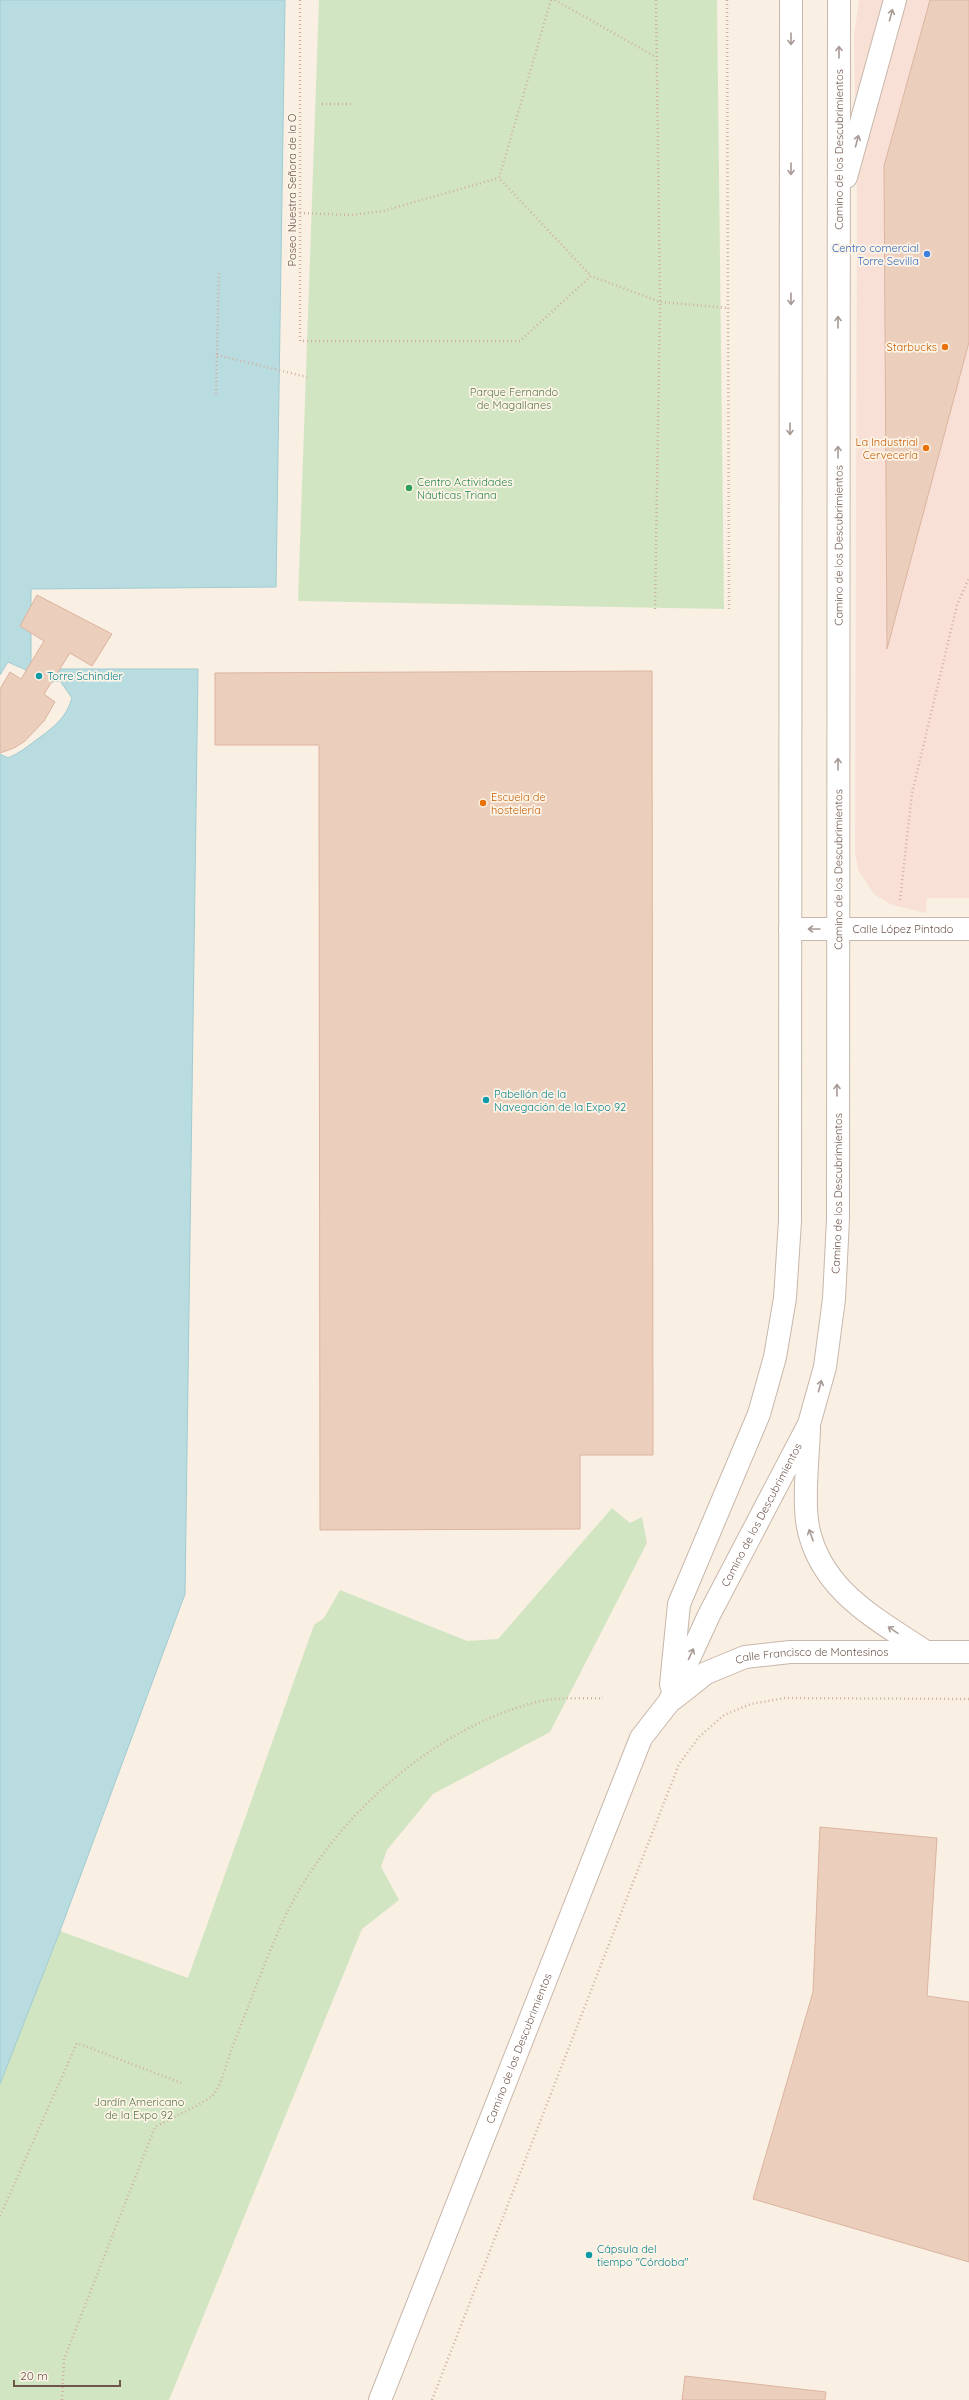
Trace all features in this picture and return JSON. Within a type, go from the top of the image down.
[{"type":"street","points":[[669,1702],[679,1604],[759,1414],[775,1357],[785,1298],[790,1221],[791,0]]},
{"type":"street","name":"Camino de los Descubrimientos","points":[[380,2400],[640,1738],[669,1702],[710,1615],[809,1424],[825,1367],[834,1299],[838,1219],[837,929],[839,0]]},
{"type":"street","points":[[839,205],[895,0]]},
{"type":"street","name":"Calle López Pintado","points":[[790,929],[969,929]]},
{"type":"street","points":[[809,1424],[808,1527],[824,1569],[851,1601],[926,1652]]},
{"type":"street","name":"Calle Francisco de Montesinos","points":[[669,1702],[706,1673],[745,1657],[790,1652],[969,1652]]},
{"type":"path","name":"Paseo Nuestra Señora de la O","points":[[300,0],[300,341],[520,341],[591,276]]},
{"type":"path","points":[[499,178],[550,0]]},
{"type":"path","points":[[555,0],[656,57]]},
{"type":"path","points":[[655,609],[660,302],[656,0]]},
{"type":"path","points":[[727,0],[729,610]]},
{"type":"path","points":[[322,104],[352,104]]},
{"type":"path","points":[[300,214],[352,214],[383,211],[499,178]]},
{"type":"path","points":[[499,178],[591,276],[660,302],[728,308]]},
{"type":"path","points":[[216,394],[219,270]]},
{"type":"path","points":[[217,355],[307,377]]},
{"type":"path","points":[[900,904],[912,793],[957,606],[969,578]]},
{"type":"path","points":[[62,2400],[64,2360],[156,2127],[213,2095],[280,1928],[306,1880],[341,1830],[380,1791],[425,1754],[467,1727],[505,1712],[547,1700],[603,1698]]},
{"type":"path","points":[[432,2400],[679,1764],[699,1737],[724,1715],[751,1704],[785,1698],[969,1699]]},
{"type":"path","points":[[0,2216],[78,2043],[184,2084]]},
{"type":"shaded area","points":[[859,0],[969,0],[969,898],[927,898],[926,913],[892,905],[875,895],[858,870],[855,851],[857,203],[854,35]]},
{"type":"green space","name":"Parque Fernando de Magallanes","points":[[319,0],[717,0],[724,609],[298,601]]},
{"type":"green space","name":"Jardín Americano de la Expo 92","points":[[612,1508],[630,1523],[642,1517],[647,1543],[550,1732],[433,1794],[387,1850],[381,1867],[399,1900],[362,1929],[169,2400],[0,2400],[0,2084],[60,1931],[188,1978],[314,1625],[324,1618],[340,1590],[467,1641],[498,1639]]},
{"type":"water","points":[[0,0],[285,0],[276,587],[31,589],[31,663],[26,670],[8,662],[0,675]]},
{"type":"water","points":[[60,669],[198,669],[185,1594],[60,1931],[0,2084],[0,754],[8,758],[28,747],[50,730],[67,711],[72,698],[60,681],[51,682]]},
{"type":"building","name":"Centro comercial Torre Sevilla","points":[[930,0],[969,0],[969,342],[887,649],[884,166]]},
{"type":"building","name":"Torre Schindler","points":[[37,595],[112,634],[92,666],[70,653],[44,694],[55,702],[44,721],[25,741],[14,748],[0,753],[0,689],[10,672],[21,679],[44,641],[20,626]]},
{"type":"building","name":"Pabellón de la Navegación de la Expo 92","points":[[652,671],[653,1455],[580,1455],[580,1529],[320,1530],[319,745],[215,745],[215,673]]},
{"type":"building","points":[[820,1827],[937,1838],[927,1996],[969,2002],[969,2262],[753,2199],[813,1992]]},
{"type":"building","points":[[685,2376],[826,2392],[825,2400],[682,2400]]},
{"type":"place","name":"Centro comercial Torre Sevilla","points":[[927,254]]},
{"type":"place","name":"Starbucks","points":[[945,347]]},
{"type":"place","name":"La Industrial Cervecería","points":[[926,448]]},
{"type":"place","name":"Centro Actividades Náuticas Triana","points":[[409,488]]},
{"type":"place","name":"Torre Schindler","points":[[39,676]]},
{"type":"place","name":"Escuela de hostelería","points":[[483,803]]},
{"type":"place","name":"Pabellón de la Navegación de la Expo 92","points":[[486,1100]]},
{"type":"place","name":"Cápsula del tiempo \"Córdoba\"","points":[[589,2255]]}]
